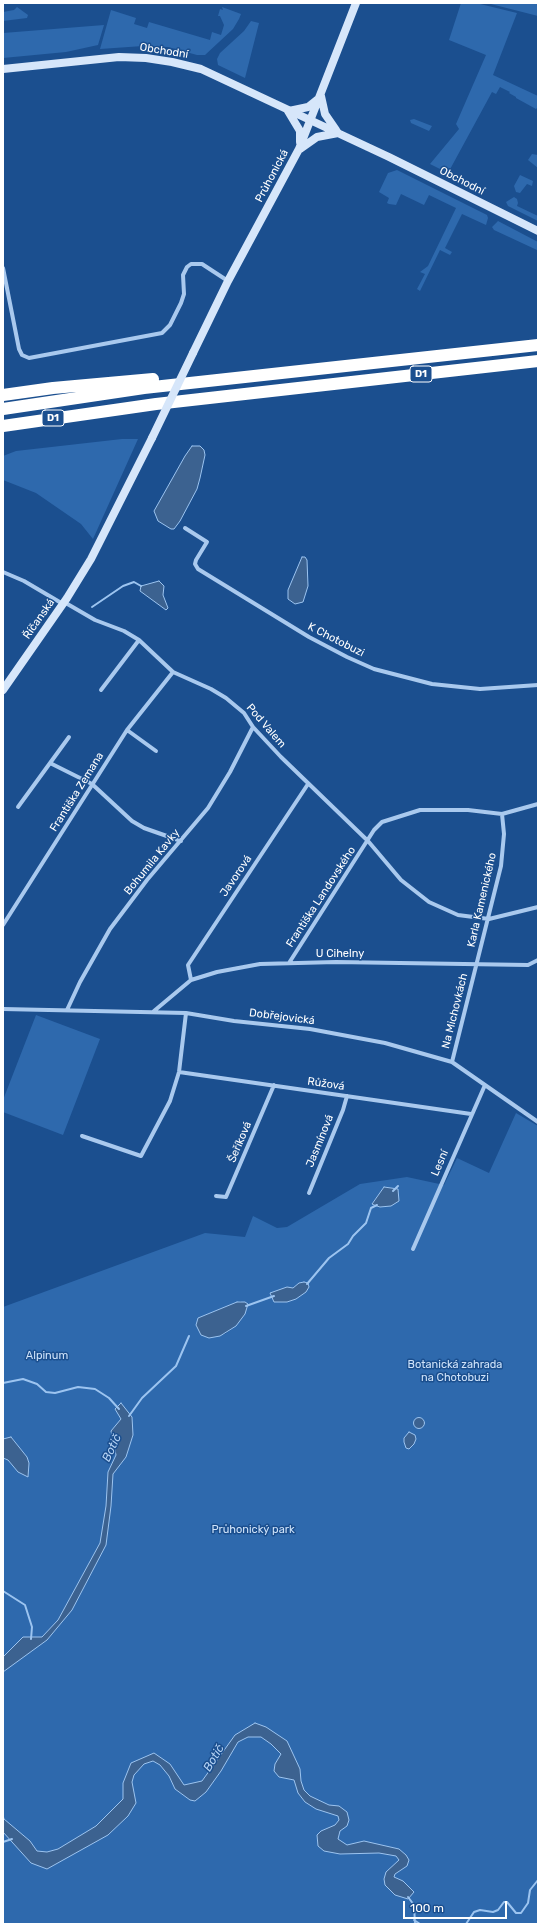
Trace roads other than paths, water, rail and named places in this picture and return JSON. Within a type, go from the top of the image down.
[{"type":"highway","name":"D1","points":[[3,409],[101,394],[538,345]]},
{"type":"highway","name":"D1","points":[[3,426],[163,403],[538,361]]},
{"type":"highway","points":[[3,395],[53,388],[167,378],[215,375],[259,376]]},
{"type":"street","name":"Průhonická","points":[[152,438],[228,281],[300,149],[356,3]]},
{"type":"street","name":"Obchodní","points":[[3,69],[119,57],[172,62],[207,72],[288,111],[339,133],[538,231]]},
{"type":"street","points":[[300,149],[300,131],[288,111],[308,107],[321,95]]},
{"type":"street","points":[[300,149],[317,137],[339,133],[325,114],[321,95]]},
{"type":"street","points":[[3,268],[19,349],[24,356],[29,358],[162,333],[170,325],[182,303],[184,294],[183,275],[187,267],[191,264],[202,264],[228,281]]},
{"type":"street","name":"Říčanská","points":[[3,690],[63,603],[91,559],[152,438]]},
{"type":"street","name":"K Chotobuzi","points":[[185,528],[207,542],[196,560],[195,564],[198,569],[283,622],[347,657],[374,669],[432,684],[480,689],[538,685]]},
{"type":"street","name":"Pod Valem","points":[[3,572],[24,581],[95,620],[124,631],[139,640],[173,672],[226,698],[244,712],[253,727],[308,784],[368,841],[401,880],[428,902],[458,915],[489,919]]},
{"type":"street","points":[[101,690],[139,640]]},
{"type":"street","name":"Františka Zemana","points":[[3,925],[127,730],[173,672]]},
{"type":"street","name":"Bohumila Kavky","points":[[68,1010],[80,982],[110,930],[147,880],[212,802],[230,772],[253,727]]},
{"type":"street","points":[[127,730],[156,751]]},
{"type":"street","points":[[18,806],[69,737]]},
{"type":"street","points":[[50,763],[92,784],[132,821],[144,828],[181,841]]},
{"type":"street","name":"Javorová","points":[[191,980],[188,965],[308,784]]},
{"type":"street","points":[[502,814],[538,804]]},
{"type":"street","name":"Františka Landovského","points":[[289,963],[368,841],[382,822],[420,810],[468,810],[502,814]]},
{"type":"street","name":"Karla Kamenického","points":[[476,965],[489,919],[501,866],[504,834],[502,814]]},
{"type":"street","points":[[489,919],[538,907]]},
{"type":"street","name":"U Cihelny","points":[[154,1011],[191,980],[217,972],[260,964],[387,962],[476,965],[528,964],[538,960]]},
{"type":"street","name":"Na Michovkách","points":[[452,1062],[476,965]]},
{"type":"street","name":"Dobřejovická","points":[[3,1009],[154,1011],[186,1013],[310,1029],[385,1043],[452,1062],[538,1122]]},
{"type":"street","points":[[82,1136],[141,1156],[170,1101],[179,1072],[186,1013]]},
{"type":"street","name":"Růžová","points":[[179,1072],[471,1114]]},
{"type":"street","name":"Šeříková","points":[[216,1196],[226,1197],[274,1085]]},
{"type":"street","name":"Lesní","points":[[413,1249],[485,1085]]},
{"type":"street","name":"Jasmínová","points":[[309,1193],[343,1110],[347,1096]]},
{"type":"waterway","points":[[92,607],[123,586],[134,582],[141,586]]},
{"type":"waterway","points":[[393,1191],[398,1186]]},
{"type":"waterway","points":[[307,1284],[329,1258],[348,1244],[353,1236],[366,1223],[371,1208],[377,1205]]},
{"type":"waterway","points":[[246,1306],[274,1296]]},
{"type":"waterway","points":[[129,1416],[142,1398],[176,1366],[189,1336]]},
{"type":"waterway","name":"Botič","points":[[3,1383],[23,1379],[37,1384],[46,1392],[55,1393],[78,1387],[95,1389],[109,1398],[119,1409]]},
{"type":"waterway","name":"Botič","points":[[3,1581],[3,1586]]},
{"type":"waterway","name":"Botič","points":[[3,1591],[25,1605],[32,1627],[31,1639]]},
{"type":"waterway","name":"Botič","points":[[3,1842],[12,1839]]},
{"type":"waterway","points":[[466,1924],[474,1912],[480,1910],[493,1912],[498,1910],[504,1902],[507,1902],[516,1913],[521,1913],[528,1903],[530,1890],[538,1880]]},
{"type":"waterway","name":"Botič","points":[[408,1897],[414,1905],[415,1924]]},
{"type":"waterway","name":"Botič","points":[[414,1920],[420,1924]]},
{"type":"park label","name":"Alpinum","points":[[47,1356]]},
{"type":"park label","name":"Botanická zahrada na Chotobuzi","points":[[455,1371]]},
{"type":"park label","name":"Průhonický park","points":[[253,1530]]}]
